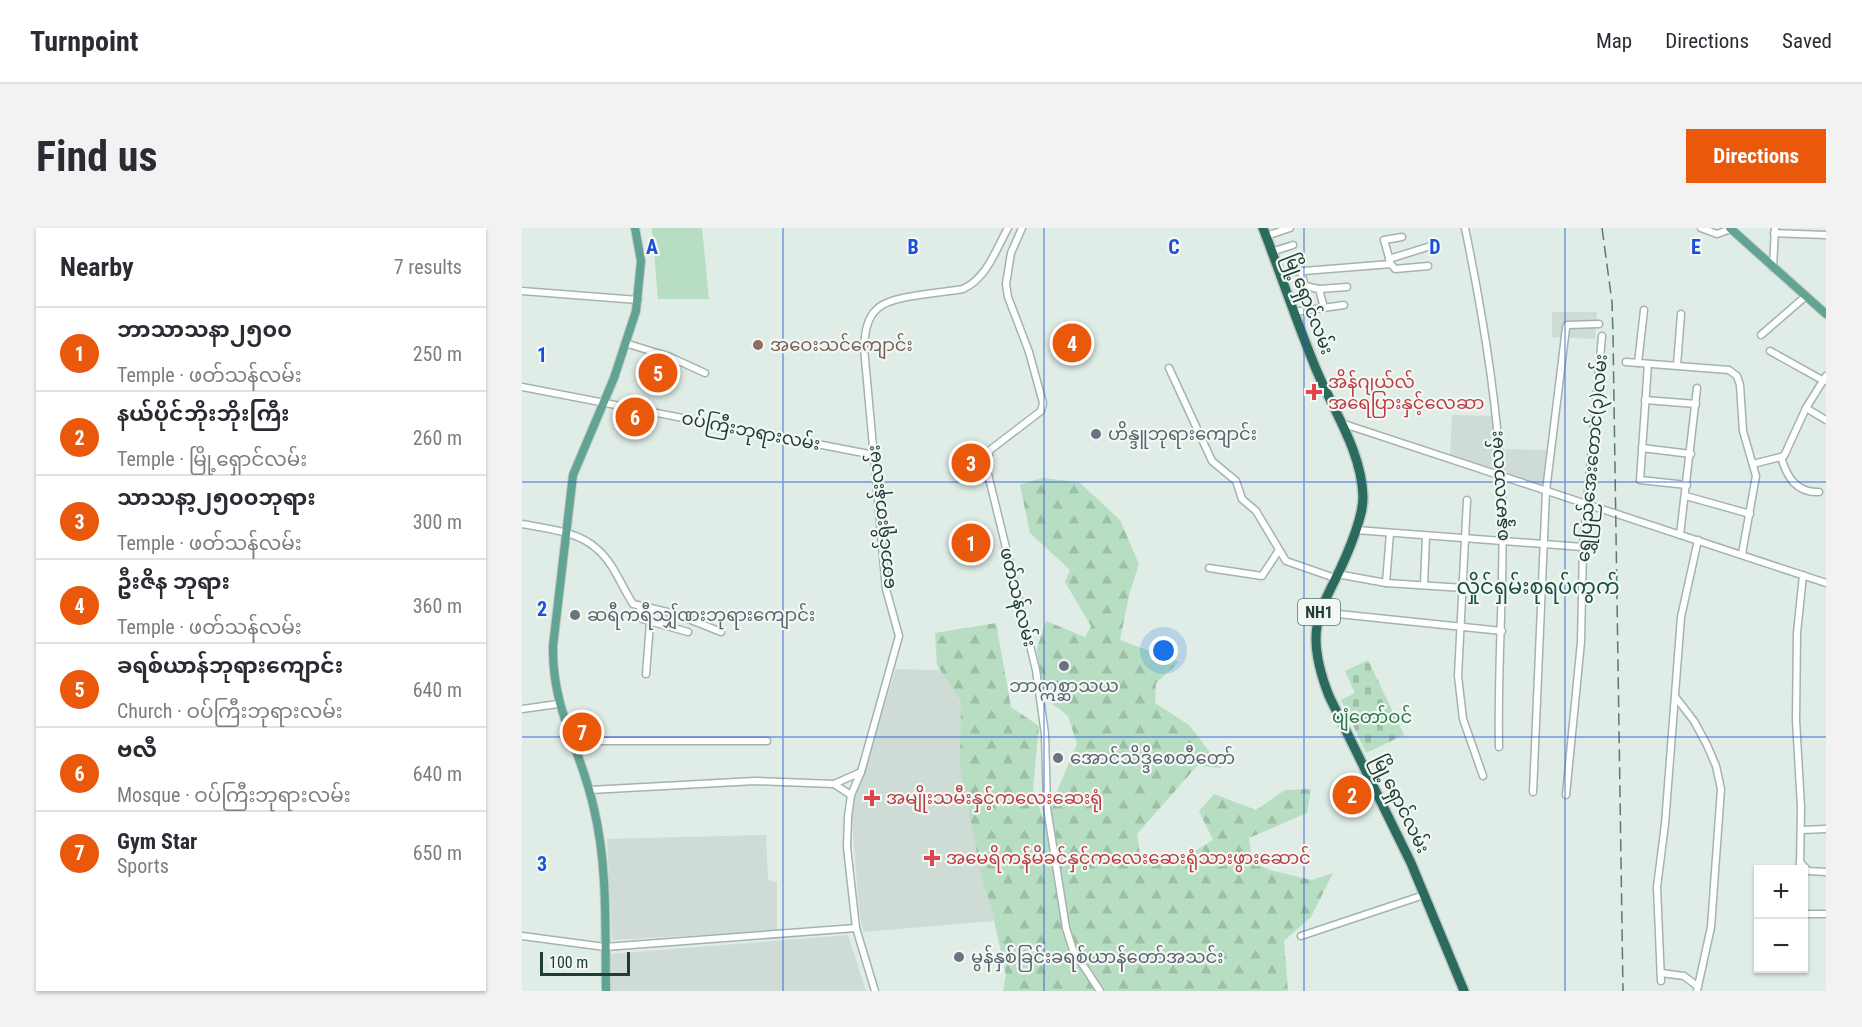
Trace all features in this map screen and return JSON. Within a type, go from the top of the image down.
[{"type":"highway","name":"မြို့ရှောင်လမ်း","points":[[1264,232],[1294,312],[1359,469],[1363,491],[1362,511],[1356,530],[1319,612],[1314,642],[1318,668],[1424,895],[1464,991]]},
{"type":"main road","points":[[606,991],[603,878],[595,810],[590,790],[558,704],[553,668],[553,646],[570,489],[577,462],[604,402],[626,343],[638,300],[640,261],[635,228]]},
{"type":"main road","points":[[1730,228],[1826,314]]},
{"type":"street","name":"တောင်ရိုးတန်းလမ်း","points":[[875,991],[856,928],[847,847],[851,795],[861,772],[899,636],[886,589],[864,348],[870,317],[878,308],[889,302],[963,289],[972,285],[981,278],[1008,228]]},
{"type":"street","name":"ဖတ်သန်လမ်း","points":[[1022,228],[1011,254],[1006,284],[1008,297],[1029,352],[1042,403],[1041,411],[990,450],[986,466],[1036,670],[1045,734],[1047,808],[1066,928],[1077,958],[1100,991]]},
{"type":"street","points":[[1264,232],[1290,228]]},
{"type":"street","name":"စန္ဒမာလာလမ်း","points":[[1465,228],[1483,318],[1501,477],[1502,631],[1498,681],[1499,747]]},
{"type":"street","points":[[1701,228],[1717,234],[1730,228]]},
{"type":"street","points":[[1773,268],[1775,230],[1826,236]]},
{"type":"street","points":[[1402,237],[1384,240],[1390,262],[1395,269],[1428,266]]},
{"type":"street","points":[[1279,273],[1390,262],[1437,244]]},
{"type":"street","points":[[1271,252],[1293,245]]},
{"type":"street","points":[[1301,272],[1305,286],[1319,289],[1347,286]]},
{"type":"street","points":[[1319,289],[1324,308]]},
{"type":"street","points":[[522,291],[638,300]]},
{"type":"street","points":[[1761,334],[1806,297]]},
{"type":"street","points":[[1294,312],[1344,305]]},
{"type":"street","points":[[1638,363],[1644,310]]},
{"type":"street","points":[[1677,365],[1681,314]]},
{"type":"street","points":[[1533,792],[1546,491],[1566,328],[1567,325],[1599,324]]},
{"type":"street","name":"ရွှေပြည်အေးတောင်(၃)လမ်း","points":[[1566,795],[1581,642],[1583,547],[1602,336]]},
{"type":"street","points":[[626,343],[670,357],[705,373]]},
{"type":"street","points":[[1753,464],[1781,457],[1787,452],[1806,408],[1825,379],[1770,351]]},
{"type":"street","points":[[1626,362],[1730,370],[1737,376],[1740,385],[1743,431],[1753,464],[1755,489],[1742,554]]},
{"type":"street","points":[[1648,364],[1640,480],[1687,485]]},
{"type":"street","points":[[1169,368],[1212,460],[1236,480],[1242,499],[1256,511],[1286,561],[1297,567],[1336,576],[1386,583],[1464,588]]},
{"type":"street","name":"ဝပ်ကြီးဘုရားလမ်း","points":[[522,387],[874,455]]},
{"type":"street","points":[[1680,535],[1697,388]]},
{"type":"street","points":[[1645,400],[1696,404]]},
{"type":"street","points":[[1806,408],[1826,420]]},
{"type":"street","points":[[1340,422],[1826,583]]},
{"type":"street","points":[[1642,448],[1691,454]]},
{"type":"street","points":[[1781,457],[1794,485],[1811,492],[1819,492]]},
{"type":"street","points":[[1686,496],[1750,514]]},
{"type":"street","points":[[1467,500],[1467,540],[1458,676],[1463,719],[1483,776]]},
{"type":"street","points":[[522,524],[566,532],[599,550],[633,604],[640,608],[676,614],[721,632]]},
{"type":"street","points":[[1356,530],[1583,547]]},
{"type":"street","points":[[1386,583],[1390,533]]},
{"type":"street","points":[[1424,585],[1426,536]]},
{"type":"street","points":[[1661,981],[1657,887],[1682,617],[1698,540]]},
{"type":"street","points":[[1209,568],[1262,576],[1279,550]]},
{"type":"street","points":[[1803,575],[1797,633],[1796,720],[1801,830],[1800,862],[1808,871],[1826,872]]},
{"type":"street","points":[[640,608],[642,619],[688,632]]},
{"type":"street","points":[[1319,612],[1502,631]]},
{"type":"street","points":[[646,674],[650,623]]},
{"type":"street","points":[[1660,973],[1684,976],[1697,988],[1711,927],[1721,789],[1716,766],[1707,745],[1694,721],[1676,698]]},
{"type":"street","points":[[522,709],[558,704]]},
{"type":"street","points":[[572,741],[767,741]]},
{"type":"street","points":[[590,790],[755,781],[834,784],[861,772]]},
{"type":"street","points":[[834,784],[851,795]]},
{"type":"street","points":[[1801,830],[1826,829]]},
{"type":"street","points":[[1300,936],[1424,895]]},
{"type":"street","points":[[1808,914],[1826,914]]},
{"type":"street","points":[[522,936],[605,947],[856,928]]},
{"type":"shaded area","points":[[1552,312],[1597,312],[1595,339],[1552,337]]},
{"type":"shaded area","points":[[1452,415],[1496,416],[1497,469],[1450,456]]},
{"type":"shaded area","points":[[1500,449],[1550,450],[1549,489],[1502,474]]},
{"type":"shaded area","name":"အမေရိကန်မိခင်နှင့်ကလေးဆေးရုံသားဖွားဆောင်","points":[[896,669],[978,671],[1032,991],[1003,991],[1006,975],[994,921],[863,932],[859,910],[851,807]]},
{"type":"shaded area","points":[[766,835],[768,880],[777,882],[777,931],[612,940],[607,839]]},
{"type":"shaded area","points":[[848,935],[866,991],[611,991],[610,954]]},
{"type":"green space","points":[[652,228],[702,228],[709,299],[658,299]]},
{"type":"green space","points":[[1042,478],[1079,482],[1120,520],[1139,564],[1129,595],[1120,640],[1179,662],[1156,683],[1155,703],[1189,725],[1222,768],[1197,766],[1137,834],[1141,861],[1182,859],[1213,840],[1199,811],[1214,794],[1256,810],[1285,790],[1311,789],[1307,813],[1249,838],[1252,862],[1270,870],[1311,880],[1333,873],[1311,917],[1284,941],[1288,991],[1003,991],[1006,975],[993,912],[982,879],[960,764],[961,701],[937,665],[935,633],[996,623],[1011,707],[1039,726],[1033,788],[1044,822],[1077,744],[1068,716],[1041,695],[1037,648],[1046,621],[1085,637],[1091,626],[1065,582],[1070,570],[1030,533],[1020,485]]},
{"type":"green space","name":"ပျံတော်ဝင်","points":[[1368,660],[1404,735],[1366,753],[1341,700],[1355,693],[1345,671]]},
{"type":"railway","points":[[1602,228],[1612,302],[1613,336],[1623,991]]},
{"type":"place","name":"ဦးဇိန ဘုရား","points":[[1072,343]]},
{"type":"place","name":"အဝေးသင်ကျောင်း","points":[[758,345]]},
{"type":"place","name":"ခရစ်ယာန်ဘုရားကျောင်း","points":[[658,373]]},
{"type":"place","name":"အိန်ဂျယ်လ် အရေပြားနှင့်လေဆာ","points":[[1314,392]]},
{"type":"place","name":"ဗလီ","points":[[635,417]]},
{"type":"place","name":"ဟိန္ဒူဘုရားကျောင်း","points":[[1096,434]]},
{"type":"place","name":"သာသနာ့၂၅၀၀ဘုရား","points":[[971,463]]},
{"type":"place","name":"ဘာသာသနာ၂၅၀၀","points":[[971,543]]},
{"type":"place","name":"ဆရီကရီသျှ်ဏးဘုရားကျောင်း","points":[[575,615]]},
{"type":"place","name":"ဘာဣစ္ဆာသယ","points":[[1064,666]]},
{"type":"place","name":"Gym Star","points":[[582,732]]},
{"type":"place","name":"အောင်သိဒ္ဒိစေတီတော်","points":[[1058,758]]},
{"type":"place","name":"နယ်ပိုင်ဘိုးဘိုးကြီး","points":[[1352,795]]},
{"type":"place","name":"အမျိုးသမီးနှင့်ကလေးဆေးရုံ","points":[[872,798]]},
{"type":"place","name":"အမေရိကန်မိခင်နှင့်ကလေးဆေးရုံသားဖွားဆောင်","points":[[932,858]]},
{"type":"place","name":"မွန်နှစ်ခြင်းခရစ်ယာန်တော်အသင်း","points":[[959,957]]},
{"type":"district","name":"လှိုင်ရှမ်းစုရပ်ကွက်","points":[[1538,587]]}]
